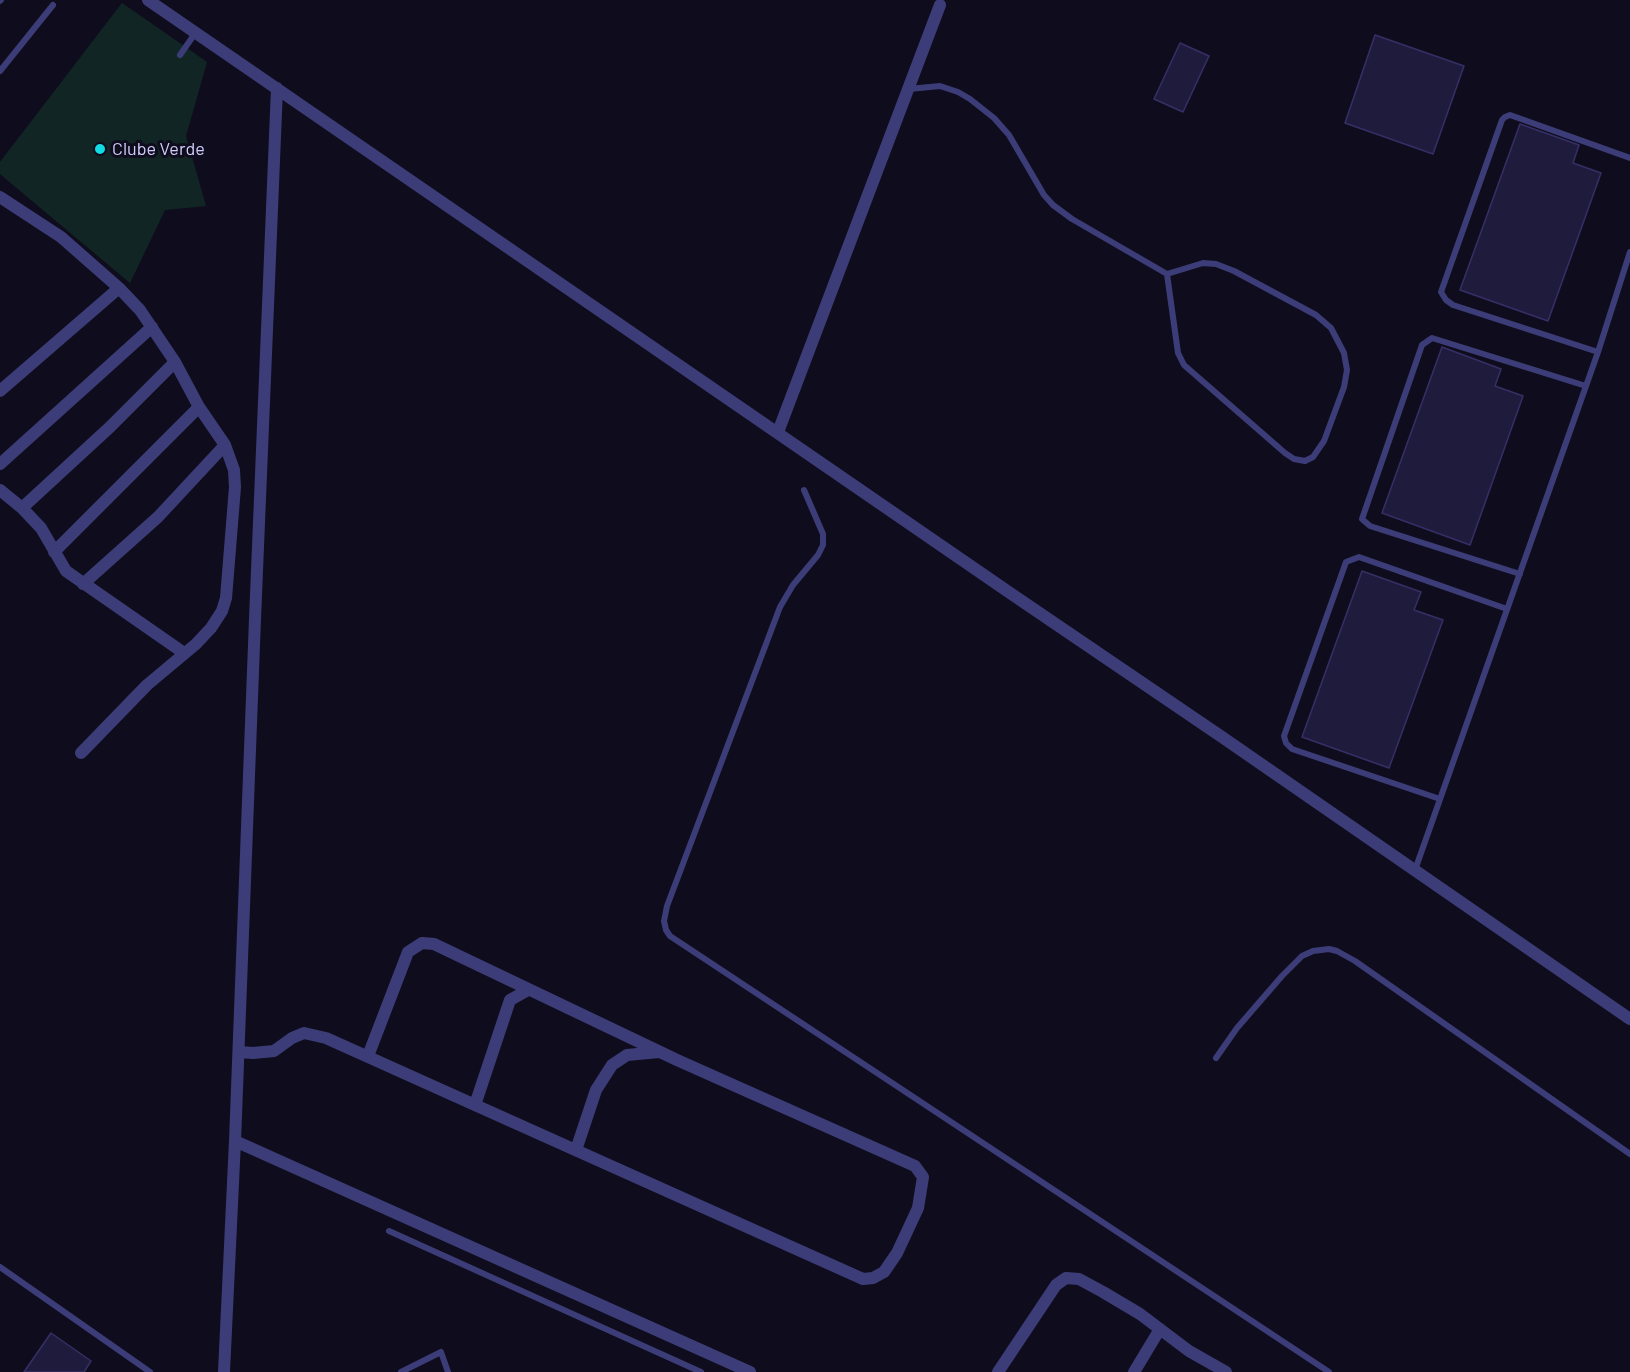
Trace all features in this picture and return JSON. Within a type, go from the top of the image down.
[{"type":"street","points":[[148,0],[1630,1019]]},
{"type":"street","points":[[778,432],[940,5]]},
{"type":"street","points":[[224,1372],[277,88]]},
{"type":"street","points":[[0,197],[61,237],[119,288],[140,310],[176,362],[200,407],[225,445],[234,470],[235,487],[226,597],[222,611],[211,628],[196,644],[140,692],[81,753]]},
{"type":"street","points":[[0,391],[119,288]]},
{"type":"street","points":[[0,464],[152,327]]},
{"type":"street","points":[[22,508],[176,362]]},
{"type":"street","points":[[54,552],[200,407]]},
{"type":"street","points":[[83,584],[158,518],[225,445]]},
{"type":"street","points":[[0,490],[41,528],[66,571],[184,654]]},
{"type":"street","points":[[239,1052],[274,1051],[292,1038],[304,1033],[326,1038],[863,1279],[873,1278],[884,1272],[897,1253],[918,1208],[923,1177],[915,1166],[659,1052],[434,944],[422,943],[408,952],[368,1056]]},
{"type":"street","points":[[475,1105],[510,1000],[528,990]]},
{"type":"street","points":[[576,1150],[596,1090],[612,1065],[627,1055],[659,1052]]},
{"type":"street","points":[[235,1141],[750,1372]]},
{"type":"street","points":[[998,1372],[1056,1285],[1066,1278],[1079,1279],[1103,1292],[1140,1314],[1189,1351],[1226,1372]]},
{"type":"street","points":[[1134,1372],[1160,1329]]},
{"type":"lane","points":[[0,71],[53,4]]},
{"type":"lane","points":[[180,55],[196,33]]},
{"type":"lane","points":[[908,89],[940,86],[970,99],[994,118],[1010,135],[1044,195],[1053,205],[1072,219],[1167,274],[1203,263],[1216,264],[1234,271],[1316,315],[1331,328],[1344,353],[1347,370],[1344,387],[1324,441],[1313,457],[1305,460],[1294,459],[1285,453],[1184,365],[1178,353],[1167,274]]},
{"type":"lane","points":[[1598,352],[1453,305],[1441,292],[1505,117],[1510,115],[1630,158]]},
{"type":"lane","points":[[1415,870],[1598,352],[1630,252]]},
{"type":"lane","points":[[1520,574],[1370,526],[1362,519],[1422,345],[1431,338],[1586,386]]},
{"type":"lane","points":[[804,490],[823,534],[823,545],[818,555],[793,585],[780,607],[667,906],[664,921],[666,930],[670,936],[1329,1372]]},
{"type":"lane","points":[[1440,799],[1292,750],[1284,736],[1287,725],[1346,562],[1352,558],[1359,557],[1507,609]]},
{"type":"lane","points":[[1215,1058],[1237,1028],[1302,956],[1313,951],[1329,949],[1355,961],[1630,1154]]},
{"type":"lane","points":[[389,1231],[700,1372]]},
{"type":"lane","points":[[0,1267],[150,1372]]},
{"type":"lane","points":[[401,1372],[441,1352],[447,1372]]},
{"type":"green space","name":"Clube Verde","points":[[122,3],[207,62],[186,136],[206,206],[165,210],[130,283],[0,174],[0,162]]},
{"type":"building","points":[[1375,35],[1464,66],[1433,154],[1345,123]]},
{"type":"building","points":[[1180,43],[1209,56],[1183,112],[1154,99]]},
{"type":"building","points":[[1520,124],[1579,145],[1573,163],[1601,173],[1548,321],[1460,290]]},
{"type":"building","points":[[1442,347],[1501,369],[1495,386],[1523,396],[1470,545],[1382,513]]},
{"type":"building","points":[[1362,571],[1421,592],[1414,610],[1443,620],[1389,768],[1302,737]]},
{"type":"building","points":[[51,1333],[91,1361],[84,1372],[24,1372]]},
{"type":"place","name":"Clube Verde","points":[[100,149]]}]
